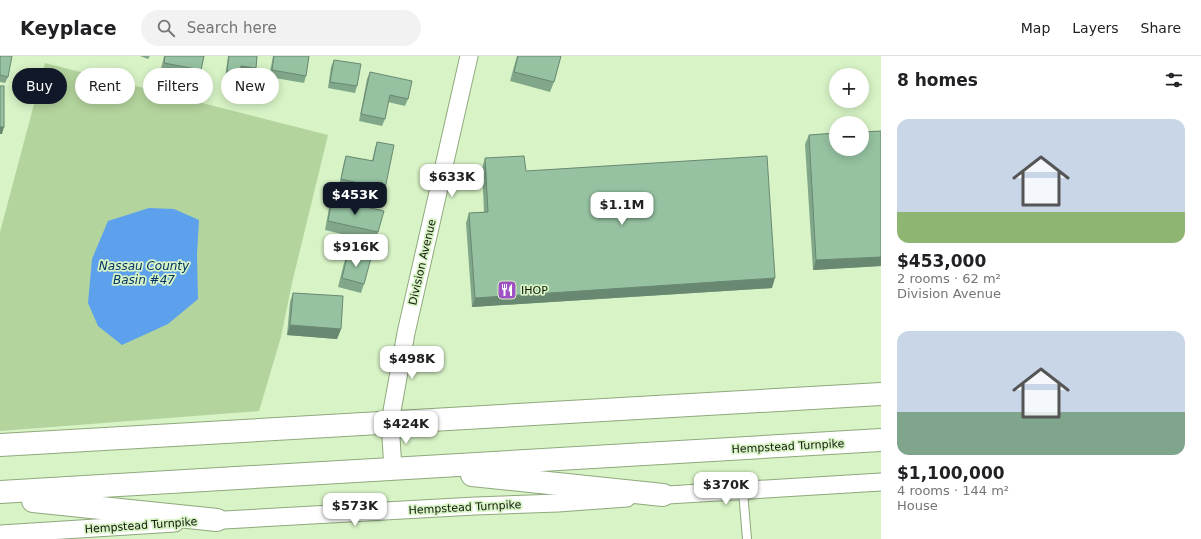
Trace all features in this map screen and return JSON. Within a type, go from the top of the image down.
[{"type":"main road","points":[[0,445],[881,394]]},
{"type":"main road","name":"Hempstead Turnpike","points":[[0,492],[881,440]]},
{"type":"main road","points":[[400,469],[663,496]]},
{"type":"main road","points":[[0,497],[217,520]]},
{"type":"street","name":"Division Avenue","points":[[400,469],[390,422],[406,332],[469,56]]},
{"type":"street","name":"Hempstead Turnpike","points":[[0,534],[217,520],[558,503],[881,482]]},
{"type":"lane","points":[[743,491],[747,539]]},
{"type":"green space","points":[[45,63],[65,68],[44,68]]},
{"type":"green space","points":[[67,69],[75,71],[75,104],[135,104],[135,86],[143,88],[143,104],[206,104],[328,135],[292,283],[281,337],[259,411],[0,431],[0,232],[34,104],[67,104]]},
{"type":"water","name":"Nassau County Basin #47","points":[[149,208],[174,209],[199,220],[197,254],[198,299],[168,324],[122,345],[98,326],[88,303],[92,259],[108,221]]},
{"type":"building","points":[[0,56],[12,56],[8,77],[0,75]]},
{"type":"building","points":[[165,56],[204,56],[201,68],[190,68],[164,63]]},
{"type":"building","points":[[229,56],[257,56],[256,68],[241,66],[241,68],[227,68]]},
{"type":"building","points":[[274,56],[309,56],[306,76],[279,71],[279,68],[272,68]]},
{"type":"building","points":[[518,56],[561,56],[554,82],[514,72]]},
{"type":"building","points":[[334,60],[361,64],[357,86],[330,82]]},
{"type":"building","points":[[370,72],[412,81],[408,99],[390,95],[385,119],[361,114]]},
{"type":"building","points":[[0,86],[4,86],[4,127],[0,127]]},
{"type":"building","points":[[881,131],[881,257],[816,260],[809,135],[829,134],[829,156],[869,156],[869,132]]},
{"type":"building","points":[[377,142],[394,145],[385,189],[341,179],[346,156],[373,161]]},
{"type":"building","points":[[524,156],[526,171],[767,156],[775,278],[475,298],[469,213],[488,212],[485,158]]},
{"type":"building","points":[[332,199],[384,211],[378,232],[328,221]]},
{"type":"building","points":[[348,253],[371,258],[364,284],[342,278]]},
{"type":"building","points":[[293,293],[343,296],[341,329],[290,325]]},
{"type":"place","name":"IHOP","points":[[507,290]]}]
